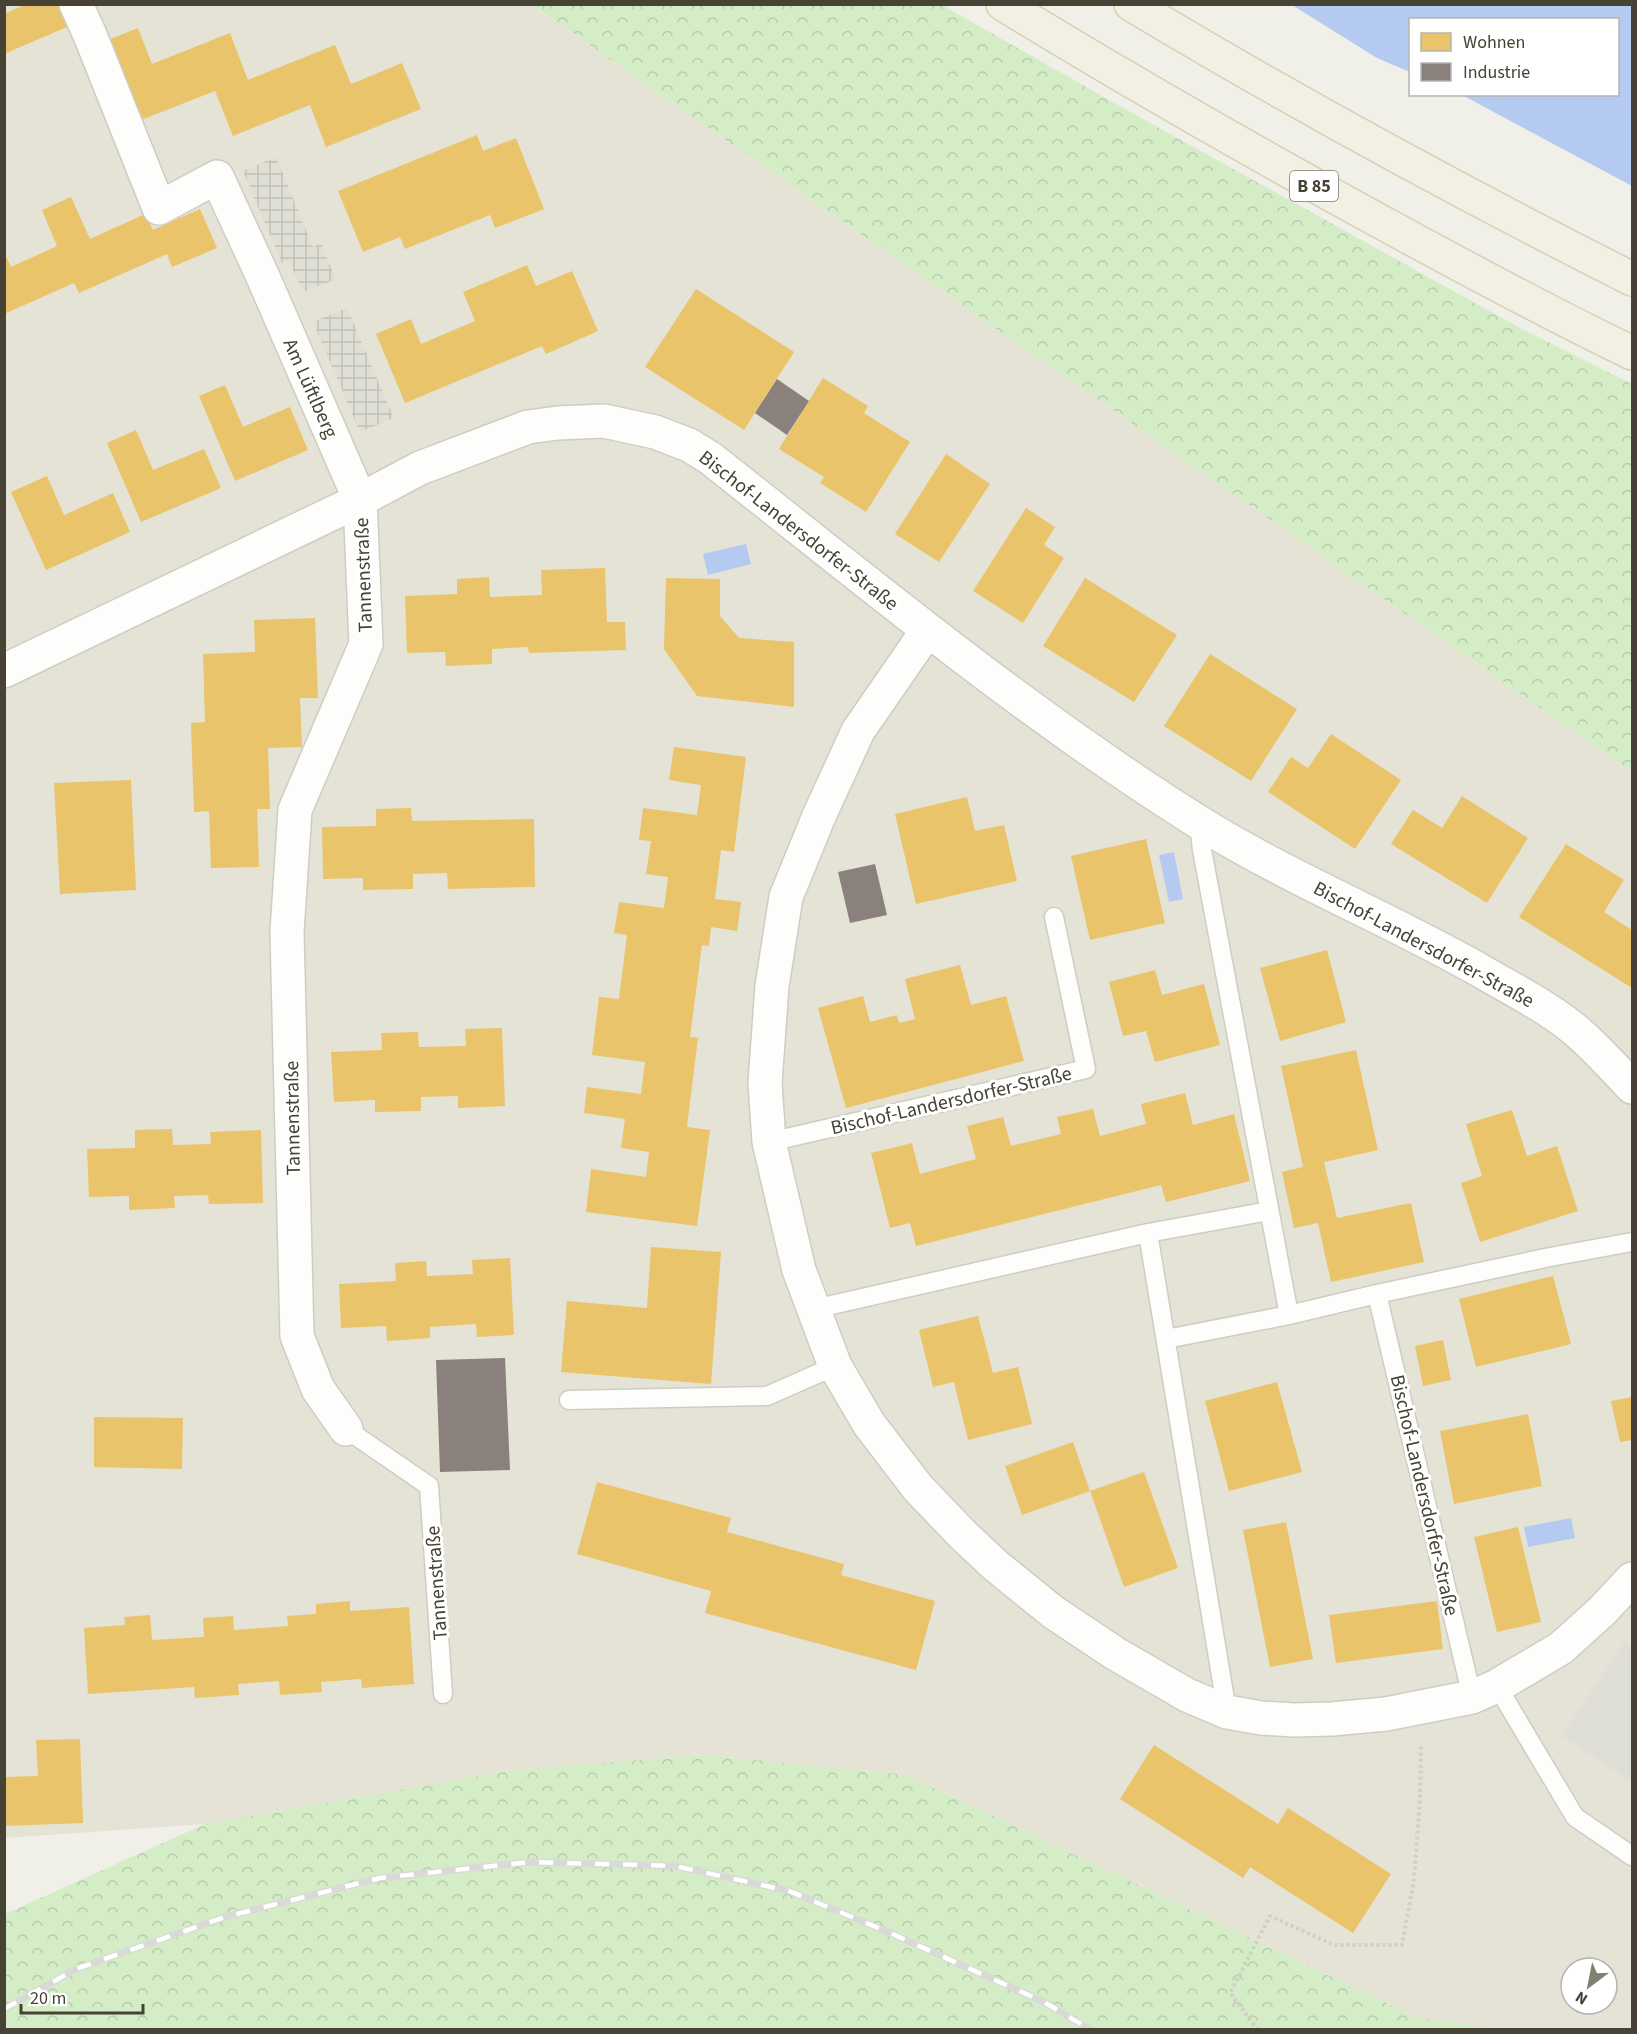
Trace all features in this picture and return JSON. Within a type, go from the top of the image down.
[{"type":"main road","name":"B 85","points":[[1003,4],[1139,87],[1321,189],[1544,311],[1632,353]]},
{"type":"main road","points":[[1131,4],[1384,149],[1505,215],[1632,279]]},
{"type":"street","name":"Am Lüftlberg","points":[[76,4],[159,207],[217,177],[360,500]]},
{"type":"street","name":"Bischof-Landersdorfer-Straße","points":[[360,500],[420,468],[528,427],[604,421],[655,432],[690,445],[710,458],[927,631],[1058,728],[1199,822],[1281,868],[1432,944],[1532,1000],[1580,1034],[1632,1087]]},
{"type":"street","points":[[4,671],[360,500]]},
{"type":"street","name":"Tannenstraße","points":[[345,1429],[318,1389],[297,1336],[287,932],[295,810],[366,644],[360,500]]},
{"type":"street","points":[[927,631],[858,732],[819,816],[786,897],[772,986],[765,1083],[769,1142],[798,1270],[835,1366],[869,1424],[918,1488],[995,1565],[1053,1612],[1116,1654],[1187,1695],[1227,1712],[1261,1718],[1294,1720],[1386,1714],[1484,1691],[1561,1648],[1602,1611],[1632,1579]]},
{"type":"lane","points":[[1199,822],[1202,850],[1289,1315]]},
{"type":"lane","name":"Bischof-Landersdorfer-Straße","points":[[769,1142],[1086,1070],[1054,917]]},
{"type":"lane","points":[[814,1309],[1148,1233],[1269,1211]]},
{"type":"lane","points":[[1148,1233],[1227,1712]]},
{"type":"lane","points":[[1166,1339],[1289,1315],[1550,1257],[1632,1242]]},
{"type":"lane","name":"Bischof-Landersdorfer-Straße","points":[[1377,1294],[1484,1691],[1575,1817],[1632,1856]]},
{"type":"lane","points":[[569,1400],[767,1396],[835,1366]]},
{"type":"lane","name":"Tannenstraße","points":[[345,1429],[429,1486],[443,1694]]},
{"type":"path","points":[[1258,2030],[1230,1993],[1270,1916],[1334,1945],[1402,1946],[1414,1880],[1420,1798],[1421,1707]]},
{"type":"shaded area","points":[[5,5],[532,5],[1632,772],[1632,2029],[1504,2030],[1418,2018],[907,1775],[705,1755],[512,1770],[205,1824],[5,1838]]},
{"type":"shaded area","points":[[276,157],[313,247],[321,244],[336,279],[303,292],[289,261],[282,263],[243,171]]},
{"type":"shaded area","points":[[347,308],[394,418],[360,432],[313,322]]},
{"type":"shaded area","points":[[1625,1640],[1632,1645],[1632,1782],[1562,1736]]},
{"type":"green space","points":[[532,5],[942,5],[1522,329],[1632,384],[1632,772]]},
{"type":"green space","points":[[705,1755],[907,1775],[1418,2018],[1504,2029],[5,2029],[5,1914],[205,1824],[512,1770]]},
{"type":"water","points":[[1292,5],[1632,5],[1632,186],[1464,96],[1619,96],[1619,18],[1409,18],[1409,72],[1377,58]]},
{"type":"water","points":[[746,544],[751,564],[708,575],[703,554]]},
{"type":"water","points":[[1174,852],[1183,899],[1169,902],[1159,855]]},
{"type":"water","points":[[1571,1518],[1575,1538],[1528,1547],[1524,1527]]},
{"type":"building: Wohnen","points":[[26,4],[66,4],[74,24],[4,54],[4,14]]},
{"type":"building: Wohnen","points":[[138,28],[152,64],[230,33],[248,80],[335,45],[351,84],[402,63],[421,109],[326,147],[310,105],[233,136],[215,91],[141,120],[108,40]]},
{"type":"building: Wohnen","points":[[477,135],[483,151],[516,138],[544,209],[495,228],[490,215],[405,249],[400,237],[363,252],[338,191]]},
{"type":"building: Wohnen","points":[[71,197],[90,239],[145,214],[153,230],[200,209],[217,248],[172,267],[167,254],[79,293],[74,283],[4,314],[4,252],[11,267],[57,246],[42,210]]},
{"type":"building: Wohnen","points":[[527,265],[536,286],[572,271],[598,331],[546,354],[542,346],[405,403],[376,334],[411,319],[421,344],[475,321],[463,292]]},
{"type":"building: Wohnen","points":[[696,289],[794,352],[744,430],[645,367]]},
{"type":"building: Wohnen","points":[[823,378],[868,406],[864,413],[910,442],[866,512],[820,483],[824,477],[779,449]]},
{"type":"building: Wohnen","points":[[225,385],[243,427],[290,407],[308,450],[235,481],[199,396]]},
{"type":"building: Wohnen","points":[[136,430],[153,470],[204,449],[221,488],[141,522],[107,443]]},
{"type":"building: Wohnen","points":[[946,454],[990,484],[939,562],[895,534]]},
{"type":"building: Wohnen","points":[[47,476],[64,515],[113,493],[130,532],[46,570],[11,492]]},
{"type":"building: Wohnen","points":[[1026,508],[1055,527],[1044,545],[1064,558],[1023,623],[973,591]]},
{"type":"building: Wohnen","points":[[605,568],[607,622],[625,622],[626,650],[529,653],[528,647],[492,649],[492,664],[446,666],[445,652],[407,653],[405,596],[457,594],[457,579],[489,577],[490,597],[542,595],[541,570]]},
{"type":"building: Wohnen","points":[[666,578],[720,579],[720,616],[739,638],[794,642],[794,707],[697,696],[664,649]]},
{"type":"building: Wohnen","points":[[1085,578],[1177,635],[1134,702],[1043,646]]},
{"type":"building: Wohnen","points":[[315,618],[318,698],[300,698],[302,747],[268,748],[270,809],[257,809],[259,867],[211,868],[209,811],[194,812],[191,723],[205,722],[203,654],[255,652],[254,620]]},
{"type":"building: Wohnen","points":[[1210,654],[1297,709],[1251,781],[1164,726]]},
{"type":"building: Wohnen","points":[[1331,734],[1401,780],[1355,849],[1268,792],[1291,757],[1308,768]]},
{"type":"building: Wohnen","points":[[674,747],[746,757],[734,852],[721,850],[715,899],[741,902],[737,931],[711,927],[709,946],[702,945],[690,1037],[698,1038],[687,1127],[710,1130],[697,1226],[586,1212],[591,1169],[646,1177],[649,1152],[621,1148],[625,1119],[584,1113],[587,1087],[641,1094],[645,1062],[592,1055],[599,997],[619,999],[627,935],[614,933],[619,902],[664,908],[668,877],[646,874],[651,841],[639,840],[643,808],[697,815],[701,785],[669,780]]},
{"type":"building: Wohnen","points":[[131,780],[136,890],[60,894],[54,783]]},
{"type":"building: Wohnen","points":[[1462,796],[1528,838],[1487,903],[1391,844],[1413,810],[1442,828]]},
{"type":"building: Wohnen","points":[[967,797],[975,831],[1004,825],[1017,881],[916,904],[895,814]]},
{"type":"building: Wohnen","points":[[411,808],[412,821],[534,819],[535,887],[448,889],[447,873],[413,874],[413,889],[363,890],[363,878],[323,879],[322,827],[376,826],[376,809]]},
{"type":"building: Wohnen","points":[[1146,839],[1165,923],[1090,940],[1071,856]]},
{"type":"building: Wohnen","points":[[1566,844],[1624,880],[1604,912],[1632,930],[1632,988],[1519,917]]},
{"type":"building: Wohnen","points":[[1327,950],[1346,1022],[1280,1041],[1260,968]]},
{"type":"building: Wohnen","points":[[960,965],[971,1005],[1006,996],[1024,1061],[846,1108],[818,1008],[863,996],[870,1022],[897,1015],[899,1023],[915,1019],[905,979]]},
{"type":"building: Wohnen","points":[[1155,970],[1162,995],[1204,984],[1220,1045],[1155,1062],[1146,1031],[1123,1036],[1109,982]]},
{"type":"building: Wohnen","points":[[502,1028],[505,1106],[458,1108],[458,1096],[421,1097],[421,1111],[375,1112],[375,1100],[334,1102],[331,1052],[382,1050],[381,1033],[418,1032],[419,1047],[466,1046],[465,1029]]},
{"type":"building: Wohnen","points":[[1356,1050],[1378,1150],[1324,1162],[1337,1218],[1411,1203],[1424,1262],[1331,1282],[1318,1223],[1294,1228],[1282,1172],[1303,1167],[1281,1066]]},
{"type":"building: Wohnen","points":[[1185,1093],[1193,1125],[1234,1114],[1250,1181],[1166,1202],[1161,1185],[916,1246],[910,1223],[890,1228],[871,1153],[912,1143],[920,1174],[976,1159],[967,1126],[1003,1117],[1011,1146],[1061,1134],[1057,1117],[1093,1109],[1100,1136],[1146,1124],[1141,1104]]},
{"type":"building: Wohnen","points":[[1512,1110],[1527,1156],[1557,1146],[1578,1211],[1480,1242],[1461,1183],[1482,1176],[1466,1124]]},
{"type":"building: Wohnen","points":[[172,1129],[173,1145],[211,1144],[210,1132],[261,1130],[263,1203],[209,1204],[208,1195],[174,1196],[175,1208],[129,1210],[129,1196],[89,1197],[87,1149],[135,1148],[135,1130]]},
{"type":"building: Wohnen","points":[[651,1247],[721,1252],[711,1384],[561,1372],[567,1301],[647,1308]]},
{"type":"building: Wohnen","points":[[510,1258],[514,1335],[477,1337],[476,1324],[430,1327],[430,1338],[387,1341],[386,1326],[341,1328],[339,1284],[396,1281],[395,1263],[426,1261],[427,1276],[473,1274],[472,1260]]},
{"type":"building: Wohnen","points":[[1553,1276],[1571,1344],[1476,1367],[1459,1299]]},
{"type":"building: Wohnen","points":[[978,1316],[993,1373],[1018,1367],[1032,1424],[968,1440],[954,1382],[933,1387],[919,1330]]},
{"type":"building: Wohnen","points":[[1443,1340],[1451,1380],[1423,1386],[1415,1346]]},
{"type":"building: Wohnen","points":[[1277,1382],[1302,1472],[1229,1491],[1205,1401]]},
{"type":"building: Wohnen","points":[[1632,1397],[1632,1440],[1620,1442],[1611,1401]]},
{"type":"building: Wohnen","points":[[1528,1414],[1542,1486],[1454,1504],[1440,1431]]},
{"type":"building: Wohnen","points":[[94,1417],[183,1418],[182,1469],[94,1467]]},
{"type":"building: Wohnen","points":[[1073,1442],[1090,1491],[1022,1515],[1005,1466]]},
{"type":"building: Wohnen","points":[[1144,1472],[1178,1568],[1124,1587],[1090,1491]]},
{"type":"building: Wohnen","points":[[597,1482],[731,1518],[727,1532],[844,1564],[841,1575],[935,1601],[916,1670],[705,1613],[711,1591],[577,1554]]},
{"type":"building: Wohnen","points":[[1286,1522],[1313,1659],[1270,1667],[1243,1530]]},
{"type":"building: Wohnen","points":[[1518,1527],[1541,1622],[1497,1632],[1474,1537]]},
{"type":"building: Wohnen","points":[[350,1601],[350,1611],[409,1607],[414,1684],[362,1688],[361,1679],[321,1682],[322,1692],[280,1695],[279,1681],[238,1684],[239,1695],[195,1698],[194,1687],[88,1694],[84,1628],[125,1625],[124,1617],[150,1615],[152,1640],[204,1637],[203,1618],[233,1616],[234,1630],[288,1626],[287,1616],[316,1614],[316,1604]]},
{"type":"building: Wohnen","points":[[1437,1601],[1443,1649],[1336,1663],[1329,1615]]},
{"type":"building: Wohnen","points":[[80,1739],[83,1823],[4,1826],[4,1777],[38,1776],[36,1740]]},
{"type":"building: Wohnen","points":[[1154,1745],[1278,1824],[1288,1808],[1391,1874],[1353,1933],[1250,1867],[1243,1878],[1120,1799]]},
{"type":"building: Industrie","points":[[777,379],[809,401],[787,435],[755,413]]},
{"type":"building: Industrie","points":[[875,864],[887,915],[850,923],[838,872]]},
{"type":"building: Industrie","points":[[505,1358],[510,1470],[440,1472],[436,1360]]},
{"type":"railway","points":[[4,2009],[76,1969],[225,1917],[380,1878],[529,1862],[675,1866],[789,1891],[888,1932],[1044,2002],[1091,2030]]}]
